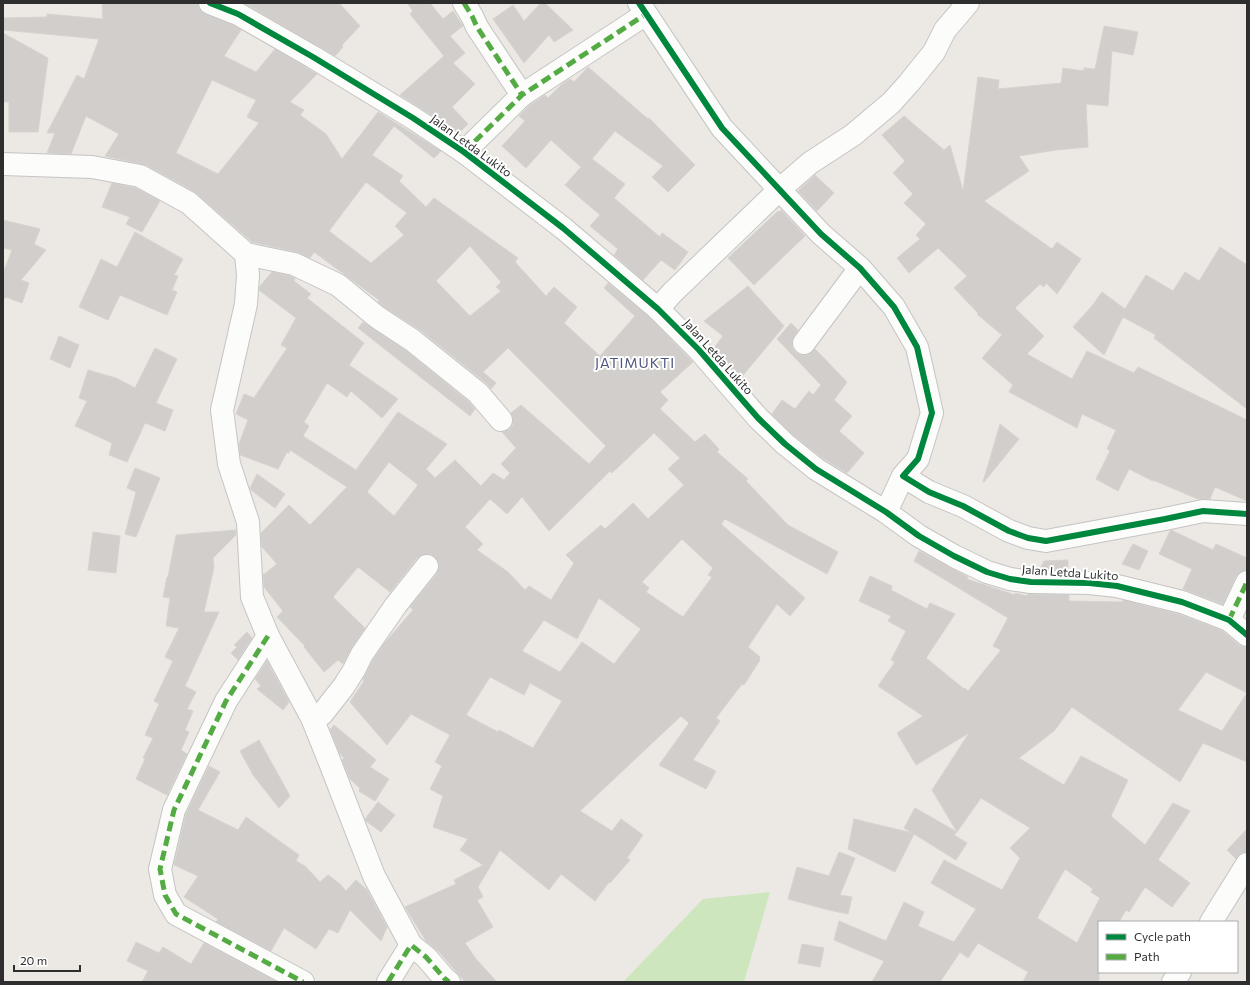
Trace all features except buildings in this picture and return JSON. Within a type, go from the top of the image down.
[{"type":"street","name":"Jalan Letda Lukito","points":[[210,3],[238,14],[313,57],[413,118],[464,152],[563,228],[658,309],[699,350],[758,418],[784,444],[816,469],[886,512],[918,536],[987,572],[1010,579],[1031,582],[1089,583],[1117,586],[1182,602],[1229,620],[1247,634]]},
{"type":"street","points":[[464,3],[477,27],[522,95]]},
{"type":"street","points":[[658,309],[672,293],[780,188],[810,163],[853,136],[891,103],[934,52],[945,30],[968,3]]},
{"type":"street","points":[[464,152],[522,95],[642,8],[722,128],[780,188],[821,234],[860,268],[894,307],[917,347],[932,413],[918,459],[903,476],[886,512]]},
{"type":"street","points":[[3,164],[92,167],[140,176],[189,202],[246,254],[294,264],[338,285],[377,317],[412,340],[478,393],[501,420]]},
{"type":"street","points":[[246,254],[248,275],[246,304],[222,410],[229,464],[248,522],[252,597],[268,636],[312,718],[374,876],[411,945],[426,957],[449,982]]},
{"type":"street","points":[[804,343],[860,268]]},
{"type":"street","points":[[903,476],[929,492],[963,506],[1009,532],[1028,538],[1046,541],[1203,511],[1247,514]]},
{"type":"street","points":[[312,718],[322,714],[344,686],[362,654],[396,605],[427,566]]},
{"type":"street","points":[[1229,620],[1247,582]]},
{"type":"street","points":[[268,636],[226,702],[174,810],[160,868],[165,895],[176,914],[303,982]]},
{"type":"street","points":[[1212,921],[1247,864]]},
{"type":"street","points":[[388,982],[411,945]]},
{"type":"street","points":[[1173,982],[1179,973]]},
{"type":"green space","points":[[770,892],[744,982],[623,982],[703,899]]},
{"type":"marked path","points":[[464,3],[477,27],[522,95]]},
{"type":"marked path","points":[[464,152],[522,95],[646,14]]},
{"type":"marked path","points":[[1229,620],[1247,582]]},
{"type":"marked path","points":[[268,636],[226,701],[174,810],[160,869],[165,895],[176,914],[303,982]]},
{"type":"marked path","points":[[388,982],[411,945],[426,957],[449,982]]},
{"type":"cycle path","points":[[210,3],[238,14],[313,57],[413,118],[464,152],[563,228],[658,309],[699,350],[758,418],[785,444],[816,469],[886,512],[919,536],[954,556],[987,572],[1010,579],[1031,582],[1089,583],[1117,586],[1182,602],[1229,620],[1247,635]]},
{"type":"cycle path","points":[[639,3],[722,128],[821,234],[860,268],[894,307],[917,347],[932,413],[918,459],[903,476],[929,492],[963,506],[1009,531],[1028,538],[1046,541],[1203,511],[1247,514]]},
{"type":"district","name":"JATIMUKTI","points":[[635,363]]}]
